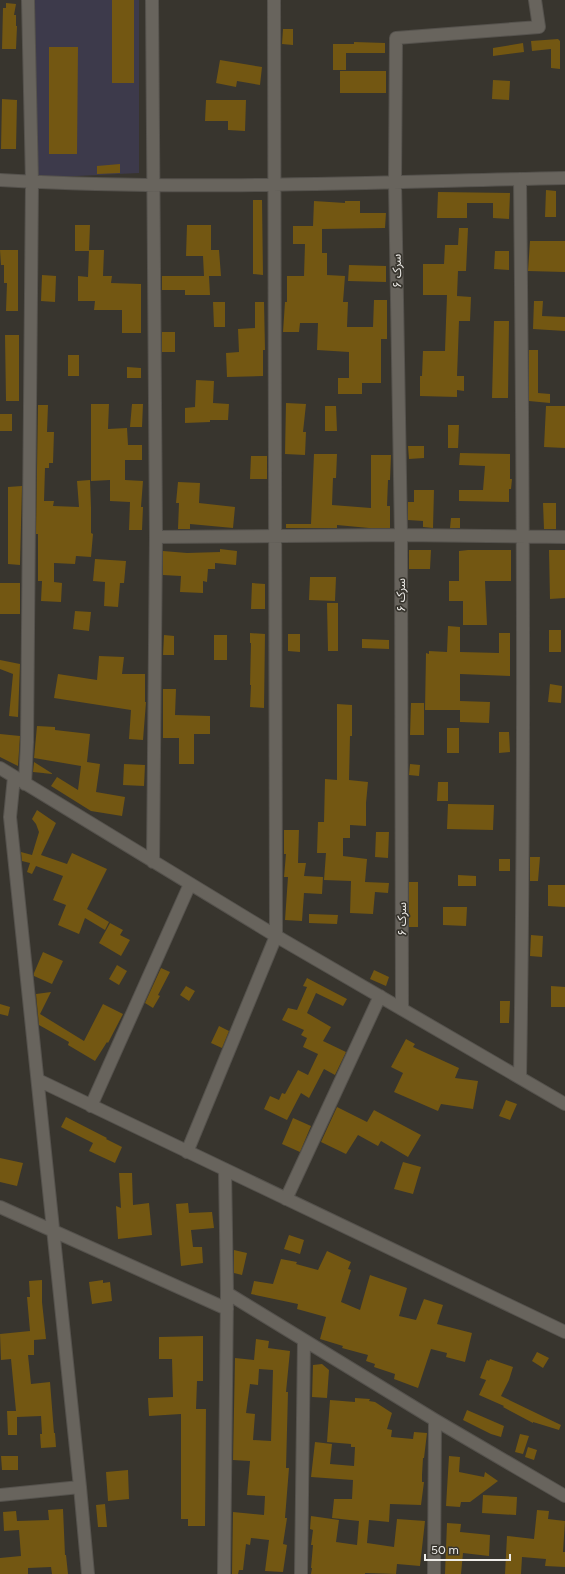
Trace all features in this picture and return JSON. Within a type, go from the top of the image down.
[{"type":"street","points":[[25,784],[27,726],[32,182],[28,0]]},
{"type":"street","points":[[152,0],[156,537],[153,862]]},
{"type":"street","points":[[187,1152],[276,936],[274,0]]},
{"type":"street","name":"سرک ۶","points":[[402,1009],[401,535],[395,182],[396,38],[539,27],[535,0]]},
{"type":"street","points":[[0,180],[154,185],[565,178]]},
{"type":"street","points":[[520,179],[523,537],[520,1077]]},
{"type":"street","points":[[156,537],[401,535],[565,537]]},
{"type":"street","points":[[0,768],[276,936],[565,1104]]},
{"type":"street","points":[[14,777],[10,817],[54,1232],[88,1574]]},
{"type":"street","points":[[91,1106],[190,884]]},
{"type":"street","points":[[286,1199],[380,996]]},
{"type":"street","points":[[38,1080],[565,1332]]},
{"type":"street","points":[[224,1574],[227,1309],[225,1170]]},
{"type":"street","points":[[0,1208],[227,1309]]},
{"type":"street","points":[[227,1293],[435,1420],[565,1496]]},
{"type":"street","points":[[301,1574],[304,1340]]},
{"type":"street","points":[[434,1574],[435,1420]]},
{"type":"street","points":[[0,1495],[80,1487]]},
{"type":"shaded area","points":[[35,0],[139,0],[139,173],[36,178]]},
{"type":"building","points":[[112,0],[134,0],[134,83],[112,83]]},
{"type":"building","points":[[6,3],[16,4],[14,15],[16,15],[17,26],[16,49],[2,49],[3,8],[6,8]]},
{"type":"building","points":[[283,29],[293,29],[293,45],[282,44]]},
{"type":"building","points":[[558,39],[560,41],[560,69],[551,68],[551,49],[532,51],[531,41]]},
{"type":"building","points":[[354,42],[385,43],[385,53],[346,53],[346,70],[333,70],[333,44],[354,44]]},
{"type":"building","points":[[523,43],[524,52],[493,56],[493,48]]},
{"type":"building","points":[[49,47],[78,47],[77,154],[49,154]]},
{"type":"building","points":[[220,60],[262,67],[260,85],[237,81],[236,87],[216,83]]},
{"type":"building","points":[[340,71],[386,71],[386,93],[340,93]]},
{"type":"building","points":[[493,80],[510,81],[509,100],[492,99]]},
{"type":"building","points":[[2,99],[17,100],[16,149],[1,149]]},
{"type":"building","points":[[206,100],[246,100],[245,131],[228,130],[228,121],[205,121]]},
{"type":"building","points":[[120,164],[120,173],[97,174],[97,166]]},
{"type":"building","points":[[546,190],[556,191],[556,217],[545,217]]},
{"type":"building","points":[[438,192],[510,193],[509,219],[493,218],[493,203],[467,203],[467,218],[437,218]]},
{"type":"building","points":[[253,200],[262,200],[263,275],[253,274]]},
{"type":"building","points":[[314,201],[345,203],[345,201],[360,201],[360,213],[386,213],[385,228],[322,229],[322,253],[327,253],[327,275],[345,276],[343,302],[348,302],[347,327],[373,327],[374,300],[387,300],[387,339],[381,339],[381,383],[362,383],[362,394],[338,394],[338,378],[349,378],[349,352],[317,350],[318,323],[300,323],[299,332],[283,332],[285,302],[287,302],[287,276],[304,276],[305,244],[293,244],[293,226],[313,226]]},
{"type":"building","points":[[75,225],[90,225],[89,251],[75,251]]},
{"type":"building","points":[[187,225],[211,225],[211,250],[219,250],[221,276],[209,276],[210,295],[185,295],[185,290],[162,290],[162,276],[204,276],[203,256],[186,256]]},
{"type":"building","points":[[459,228],[468,228],[466,271],[458,271],[457,296],[471,297],[470,321],[459,321],[457,376],[464,376],[464,391],[457,390],[457,397],[420,396],[420,376],[422,376],[423,351],[445,351],[447,295],[423,295],[423,264],[444,264],[445,245],[458,245]]},
{"type":"building","points":[[530,241],[565,241],[565,272],[528,271]]},
{"type":"building","points":[[0,250],[18,250],[18,311],[6,311],[7,283],[4,283],[4,265],[1,265]]},
{"type":"building","points":[[89,250],[104,250],[103,276],[112,276],[111,283],[141,284],[141,333],[122,333],[122,310],[94,310],[95,301],[78,301],[78,276],[88,277]]},
{"type":"building","points":[[495,251],[509,251],[509,270],[494,269]]},
{"type":"building","points":[[349,265],[386,266],[386,282],[348,281]]},
{"type":"building","points":[[42,275],[56,276],[55,302],[41,301]]},
{"type":"building","points":[[534,301],[543,301],[542,316],[565,317],[565,331],[533,329]]},
{"type":"building","points":[[213,302],[225,302],[225,327],[214,327]]},
{"type":"building","points":[[255,302],[264,302],[265,350],[263,350],[263,376],[227,377],[226,353],[239,352],[238,329],[255,328]]},
{"type":"building","points":[[494,321],[509,321],[508,398],[492,398]]},
{"type":"building","points":[[162,332],[175,332],[175,352],[162,352]]},
{"type":"building","points":[[5,335],[19,335],[19,401],[6,401]]},
{"type":"building","points":[[529,350],[538,350],[538,393],[550,394],[550,403],[529,401]]},
{"type":"building","points":[[68,355],[79,355],[79,376],[68,376]]},
{"type":"building","points":[[127,367],[141,368],[141,378],[127,378]]},
{"type":"building","points":[[196,380],[214,381],[213,403],[229,404],[228,420],[210,420],[210,422],[185,423],[185,408],[195,407]]},
{"type":"building","points":[[286,403],[306,404],[303,432],[306,432],[305,455],[285,454]]},
{"type":"building","points":[[91,404],[109,404],[108,429],[127,428],[128,445],[142,445],[142,460],[125,460],[125,480],[143,481],[141,507],[143,507],[142,530],[129,530],[130,502],[110,501],[110,480],[91,481]]},
{"type":"building","points":[[132,404],[143,404],[142,427],[130,427]]},
{"type":"building","points":[[38,405],[48,405],[47,432],[54,432],[53,463],[49,463],[49,468],[45,468],[44,501],[54,501],[53,506],[79,507],[77,481],[90,480],[91,533],[93,534],[91,557],[76,556],[75,564],[54,563],[54,582],[62,583],[61,602],[41,601],[42,581],[38,581],[38,534],[36,534]]},
{"type":"building","points":[[325,406],[336,406],[337,431],[325,431]]},
{"type":"building","points":[[546,406],[565,406],[565,448],[544,447]]},
{"type":"building","points":[[0,414],[12,414],[12,431],[0,431]]},
{"type":"building","points":[[448,425],[459,425],[458,448],[448,448]]},
{"type":"building","points":[[408,446],[424,446],[424,458],[409,459]]},
{"type":"building","points":[[460,453],[510,454],[510,479],[512,479],[511,489],[509,489],[509,502],[459,501],[459,490],[483,490],[485,466],[459,465]]},
{"type":"building","points":[[314,454],[337,454],[336,478],[333,478],[332,505],[371,508],[371,455],[391,455],[387,506],[390,506],[390,528],[337,525],[337,528],[286,528],[286,524],[311,524]]},
{"type":"building","points":[[251,456],[267,456],[267,479],[250,479]]},
{"type":"building","points":[[178,482],[200,483],[199,503],[235,507],[233,528],[190,524],[190,529],[178,529],[179,503],[176,503]]},
{"type":"building","points":[[22,486],[20,565],[8,564],[8,487]]},
{"type":"building","points":[[414,490],[434,490],[433,528],[423,527],[423,521],[408,520],[408,502],[414,502]]},
{"type":"building","points":[[543,503],[556,503],[556,529],[544,529]]},
{"type":"building","points":[[451,518],[460,518],[460,528],[450,528]]},
{"type":"building","points":[[220,549],[237,551],[236,565],[215,563],[215,569],[208,569],[207,582],[203,581],[203,593],[180,592],[181,576],[163,575],[163,551],[187,553],[220,552]]},
{"type":"building","points":[[409,550],[431,550],[430,569],[409,569]]},
{"type":"building","points":[[511,550],[511,581],[485,581],[487,625],[463,625],[463,601],[449,601],[449,581],[459,581],[459,551]]},
{"type":"building","points":[[549,550],[565,550],[565,598],[550,599]]},
{"type":"building","points":[[95,559],[126,561],[124,583],[120,583],[118,607],[104,606],[105,582],[93,581]]},
{"type":"building","points":[[310,577],[336,577],[335,601],[309,600]]},
{"type":"building","points":[[0,583],[20,583],[20,614],[0,614]]},
{"type":"building","points":[[252,583],[265,584],[265,609],[251,609]]},
{"type":"building","points":[[327,603],[338,603],[338,651],[328,651]]},
{"type":"building","points":[[75,611],[91,612],[89,631],[73,629]]},
{"type":"building","points":[[448,626],[460,627],[460,652],[499,653],[499,633],[510,633],[510,676],[460,674],[460,701],[490,702],[489,723],[460,722],[460,710],[425,710],[426,653],[429,654],[429,651],[447,652]]},
{"type":"building","points":[[549,630],[561,630],[561,652],[549,652]]},
{"type":"building","points":[[250,633],[265,634],[264,708],[250,707]]},
{"type":"building","points":[[288,634],[300,634],[300,652],[288,651]]},
{"type":"building","points":[[164,635],[174,636],[174,655],[163,655]]},
{"type":"building","points":[[214,635],[227,635],[227,660],[214,660]]},
{"type":"building","points":[[362,639],[389,640],[389,649],[362,648]]},
{"type":"building","points":[[99,656],[124,657],[122,674],[145,674],[146,702],[143,740],[129,739],[131,710],[54,698],[58,674],[97,680]]},
{"type":"building","points":[[0,660],[20,664],[18,717],[9,716],[13,674],[0,669]]},
{"type":"building","points":[[550,684],[562,686],[561,703],[548,702]]},
{"type":"building","points":[[163,689],[176,689],[175,715],[210,716],[210,734],[194,734],[194,764],[179,764],[179,738],[163,738]]},
{"type":"building","points":[[411,703],[424,703],[424,735],[410,735]]},
{"type":"building","points":[[337,704],[352,705],[352,736],[350,736],[349,780],[368,782],[366,826],[350,825],[350,838],[343,838],[343,856],[367,859],[365,882],[389,883],[388,893],[375,892],[373,914],[350,913],[351,881],[324,880],[326,853],[317,853],[318,822],[324,822],[325,779],[337,780]]},
{"type":"building","points":[[37,726],[55,727],[55,730],[90,734],[87,762],[100,764],[96,792],[125,797],[122,816],[91,811],[51,786],[57,777],[78,790],[81,766],[34,758]]},
{"type":"building","points":[[447,728],[459,728],[459,753],[447,753]]},
{"type":"building","points":[[499,732],[509,732],[510,752],[499,753]]},
{"type":"building","points":[[0,734],[20,736],[18,766],[0,757]]},
{"type":"building","points":[[34,762],[53,774],[33,772]]},
{"type":"building","points":[[124,764],[145,765],[144,786],[123,785]]},
{"type":"building","points":[[410,764],[420,765],[419,776],[409,775]]},
{"type":"building","points":[[438,782],[448,782],[448,801],[437,801]]},
{"type":"building","points":[[448,804],[494,805],[493,830],[447,829]]},
{"type":"building","points":[[37,810],[56,823],[41,855],[67,864],[72,853],[107,869],[87,909],[109,922],[105,930],[85,918],[79,934],[58,925],[66,905],[53,900],[63,876],[36,866],[32,874],[27,872],[30,863],[22,861],[21,852],[32,855],[39,832],[32,819]]},
{"type":"building","points":[[284,830],[299,830],[298,863],[306,863],[304,876],[323,877],[322,894],[304,893],[302,921],[285,920],[288,877],[284,877],[286,854],[284,854]]},
{"type":"building","points":[[376,832],[389,832],[388,858],[375,857]]},
{"type":"building","points":[[530,857],[540,857],[538,881],[530,881]]},
{"type":"building","points":[[499,859],[510,859],[510,871],[499,871]]},
{"type":"building","points":[[458,875],[476,876],[476,886],[458,886]]},
{"type":"building","points":[[409,882],[418,882],[418,927],[409,927]]},
{"type":"building","points":[[548,885],[565,885],[565,907],[548,906]]},
{"type":"building","points":[[443,907],[467,907],[466,926],[443,925]]},
{"type":"building","points":[[309,914],[338,915],[337,924],[309,923]]},
{"type":"building","points":[[110,923],[123,930],[120,935],[130,940],[121,956],[99,943]]},
{"type":"building","points":[[531,935],[543,936],[542,957],[530,956]]},
{"type":"building","points":[[43,952],[63,961],[52,984],[34,976]]},
{"type":"building","points":[[117,965],[127,971],[119,985],[109,979]]},
{"type":"building","points":[[161,968],[170,972],[158,995],[160,996],[153,1008],[145,1003]]},
{"type":"building","points":[[374,970],[389,977],[386,986],[370,979]]},
{"type":"building","points":[[307,978],[347,999],[343,1006],[316,993],[307,1013],[331,1027],[323,1041],[346,1052],[335,1075],[324,1069],[309,1098],[301,1093],[287,1120],[264,1109],[270,1096],[279,1100],[282,1093],[285,1094],[298,1070],[308,1075],[318,1054],[303,1047],[307,1038],[301,1035],[304,1030],[282,1020],[288,1008],[297,1010],[307,987],[303,986]]},
{"type":"building","points":[[186,986],[195,991],[189,1001],[180,995]]},
{"type":"building","points":[[551,986],[565,987],[565,1007],[551,1007]]},
{"type":"building","points":[[51,992],[40,1014],[84,1041],[103,1004],[123,1014],[108,1043],[107,1042],[95,1061],[68,1045],[69,1042],[39,1025],[36,994]]},
{"type":"building","points":[[500,1001],[510,1001],[509,1023],[500,1023]]},
{"type":"building","points":[[0,1004],[10,1007],[8,1016],[0,1014]]},
{"type":"building","points":[[219,1026],[229,1031],[222,1048],[211,1043]]},
{"type":"building","points":[[406,1039],[415,1044],[413,1047],[459,1068],[455,1078],[478,1081],[473,1109],[441,1104],[438,1111],[394,1092],[403,1073],[391,1067]]},
{"type":"building","points":[[506,1100],[517,1104],[510,1120],[499,1116]]},
{"type":"building","points":[[337,1107],[367,1122],[374,1110],[421,1135],[408,1157],[381,1141],[378,1146],[358,1135],[346,1154],[321,1142]]},
{"type":"building","points":[[66,1117],[122,1147],[115,1163],[89,1151],[93,1143],[61,1127]]},
{"type":"building","points":[[293,1118],[311,1126],[300,1152],[282,1144]]},
{"type":"building","points":[[0,1158],[23,1163],[17,1186],[0,1182]]},
{"type":"building","points":[[403,1162],[421,1167],[413,1194],[394,1189]]},
{"type":"building","points":[[119,1173],[132,1173],[133,1205],[149,1203],[152,1235],[118,1239],[116,1206],[121,1208]]},
{"type":"building","points":[[188,1203],[189,1213],[212,1212],[214,1228],[191,1230],[193,1247],[202,1247],[203,1263],[181,1266],[176,1204]]},
{"type":"building","points":[[289,1235],[304,1240],[300,1254],[284,1249]]},
{"type":"building","points":[[234,1250],[247,1253],[242,1275],[234,1273]]},
{"type":"building","points":[[327,1251],[351,1262],[348,1269],[351,1270],[341,1302],[360,1310],[370,1275],[407,1288],[399,1316],[416,1320],[424,1299],[443,1305],[437,1324],[472,1333],[465,1362],[446,1357],[447,1353],[431,1349],[418,1388],[394,1379],[395,1374],[374,1367],[375,1364],[366,1361],[368,1355],[342,1348],[343,1346],[320,1339],[326,1317],[297,1309],[298,1304],[251,1294],[254,1281],[273,1284],[281,1259],[297,1262],[296,1264],[318,1270]]},
{"type":"building","points":[[42,1280],[42,1302],[46,1339],[34,1340],[34,1355],[28,1355],[31,1384],[50,1382],[56,1447],[41,1448],[41,1416],[17,1417],[17,1435],[8,1435],[7,1411],[16,1411],[11,1359],[1,1360],[0,1334],[30,1331],[27,1297],[30,1297],[29,1281]]},
{"type":"building","points":[[103,1280],[103,1283],[110,1282],[112,1301],[92,1304],[89,1282]]},
{"type":"building","points":[[203,1336],[203,1381],[197,1381],[196,1409],[206,1409],[205,1526],[188,1526],[188,1519],[181,1519],[181,1414],[149,1416],[148,1398],[173,1397],[172,1359],[159,1359],[159,1337]]},
{"type":"building","points":[[256,1339],[269,1341],[268,1348],[290,1351],[286,1392],[288,1392],[286,1468],[289,1468],[285,1518],[287,1518],[283,1544],[287,1545],[283,1572],[265,1571],[269,1540],[251,1538],[250,1545],[246,1544],[243,1570],[239,1570],[238,1574],[232,1574],[233,1512],[264,1515],[265,1496],[247,1495],[250,1461],[233,1460],[235,1358],[254,1360]],"holes":[[[259,1369],[273,1370],[271,1441],[253,1440],[255,1414],[246,1413],[250,1384],[258,1385]]]},
{"type":"building","points":[[537,1352],[549,1358],[543,1368],[532,1361]]},
{"type":"building","points":[[490,1359],[513,1367],[509,1380],[501,1396],[561,1425],[559,1430],[533,1423],[503,1407],[504,1406],[479,1395],[486,1380],[480,1378],[487,1360],[489,1361]]},
{"type":"building","points":[[322,1364],[329,1370],[327,1398],[312,1397],[313,1365]]},
{"type":"building","points":[[355,1398],[370,1399],[369,1401],[375,1402],[392,1413],[387,1429],[392,1430],[391,1437],[413,1439],[414,1432],[427,1433],[423,1458],[422,1482],[424,1482],[421,1505],[390,1504],[389,1522],[369,1520],[367,1543],[394,1547],[397,1519],[425,1521],[420,1566],[397,1564],[396,1574],[311,1574],[313,1545],[311,1545],[313,1530],[310,1529],[311,1516],[339,1520],[336,1542],[357,1545],[359,1521],[332,1518],[334,1499],[352,1499],[353,1480],[311,1477],[315,1442],[332,1444],[330,1464],[354,1466],[355,1447],[351,1447],[351,1444],[327,1442],[330,1400],[355,1402]]},
{"type":"building","points":[[467,1410],[504,1426],[501,1437],[491,1434],[463,1420]]},
{"type":"building","points":[[520,1434],[529,1436],[523,1454],[515,1452]]},
{"type":"building","points":[[528,1447],[537,1450],[534,1460],[525,1457]]},
{"type":"building","points":[[1,1456],[18,1456],[18,1470],[2,1470]]},
{"type":"building","points":[[449,1456],[460,1457],[459,1472],[484,1477],[485,1472],[498,1481],[470,1502],[461,1502],[460,1507],[446,1506]]},
{"type":"building","points":[[128,1470],[129,1499],[108,1501],[106,1472]]},
{"type":"building","points":[[483,1495],[517,1497],[516,1515],[482,1513]]},
{"type":"building","points":[[105,1504],[107,1527],[98,1527],[96,1505]]},
{"type":"building","points":[[63,1509],[65,1555],[68,1574],[52,1574],[51,1567],[28,1568],[28,1574],[0,1574],[0,1558],[21,1556],[19,1530],[4,1531],[3,1512],[16,1511],[17,1521],[49,1520],[48,1510]]},
{"type":"building","points":[[537,1510],[549,1511],[548,1519],[565,1521],[563,1552],[565,1552],[565,1567],[545,1566],[546,1559],[522,1557],[521,1574],[505,1574],[507,1536],[534,1539]]},
{"type":"building","points":[[447,1523],[461,1524],[460,1532],[490,1535],[489,1556],[463,1553],[461,1574],[445,1574]]}]
